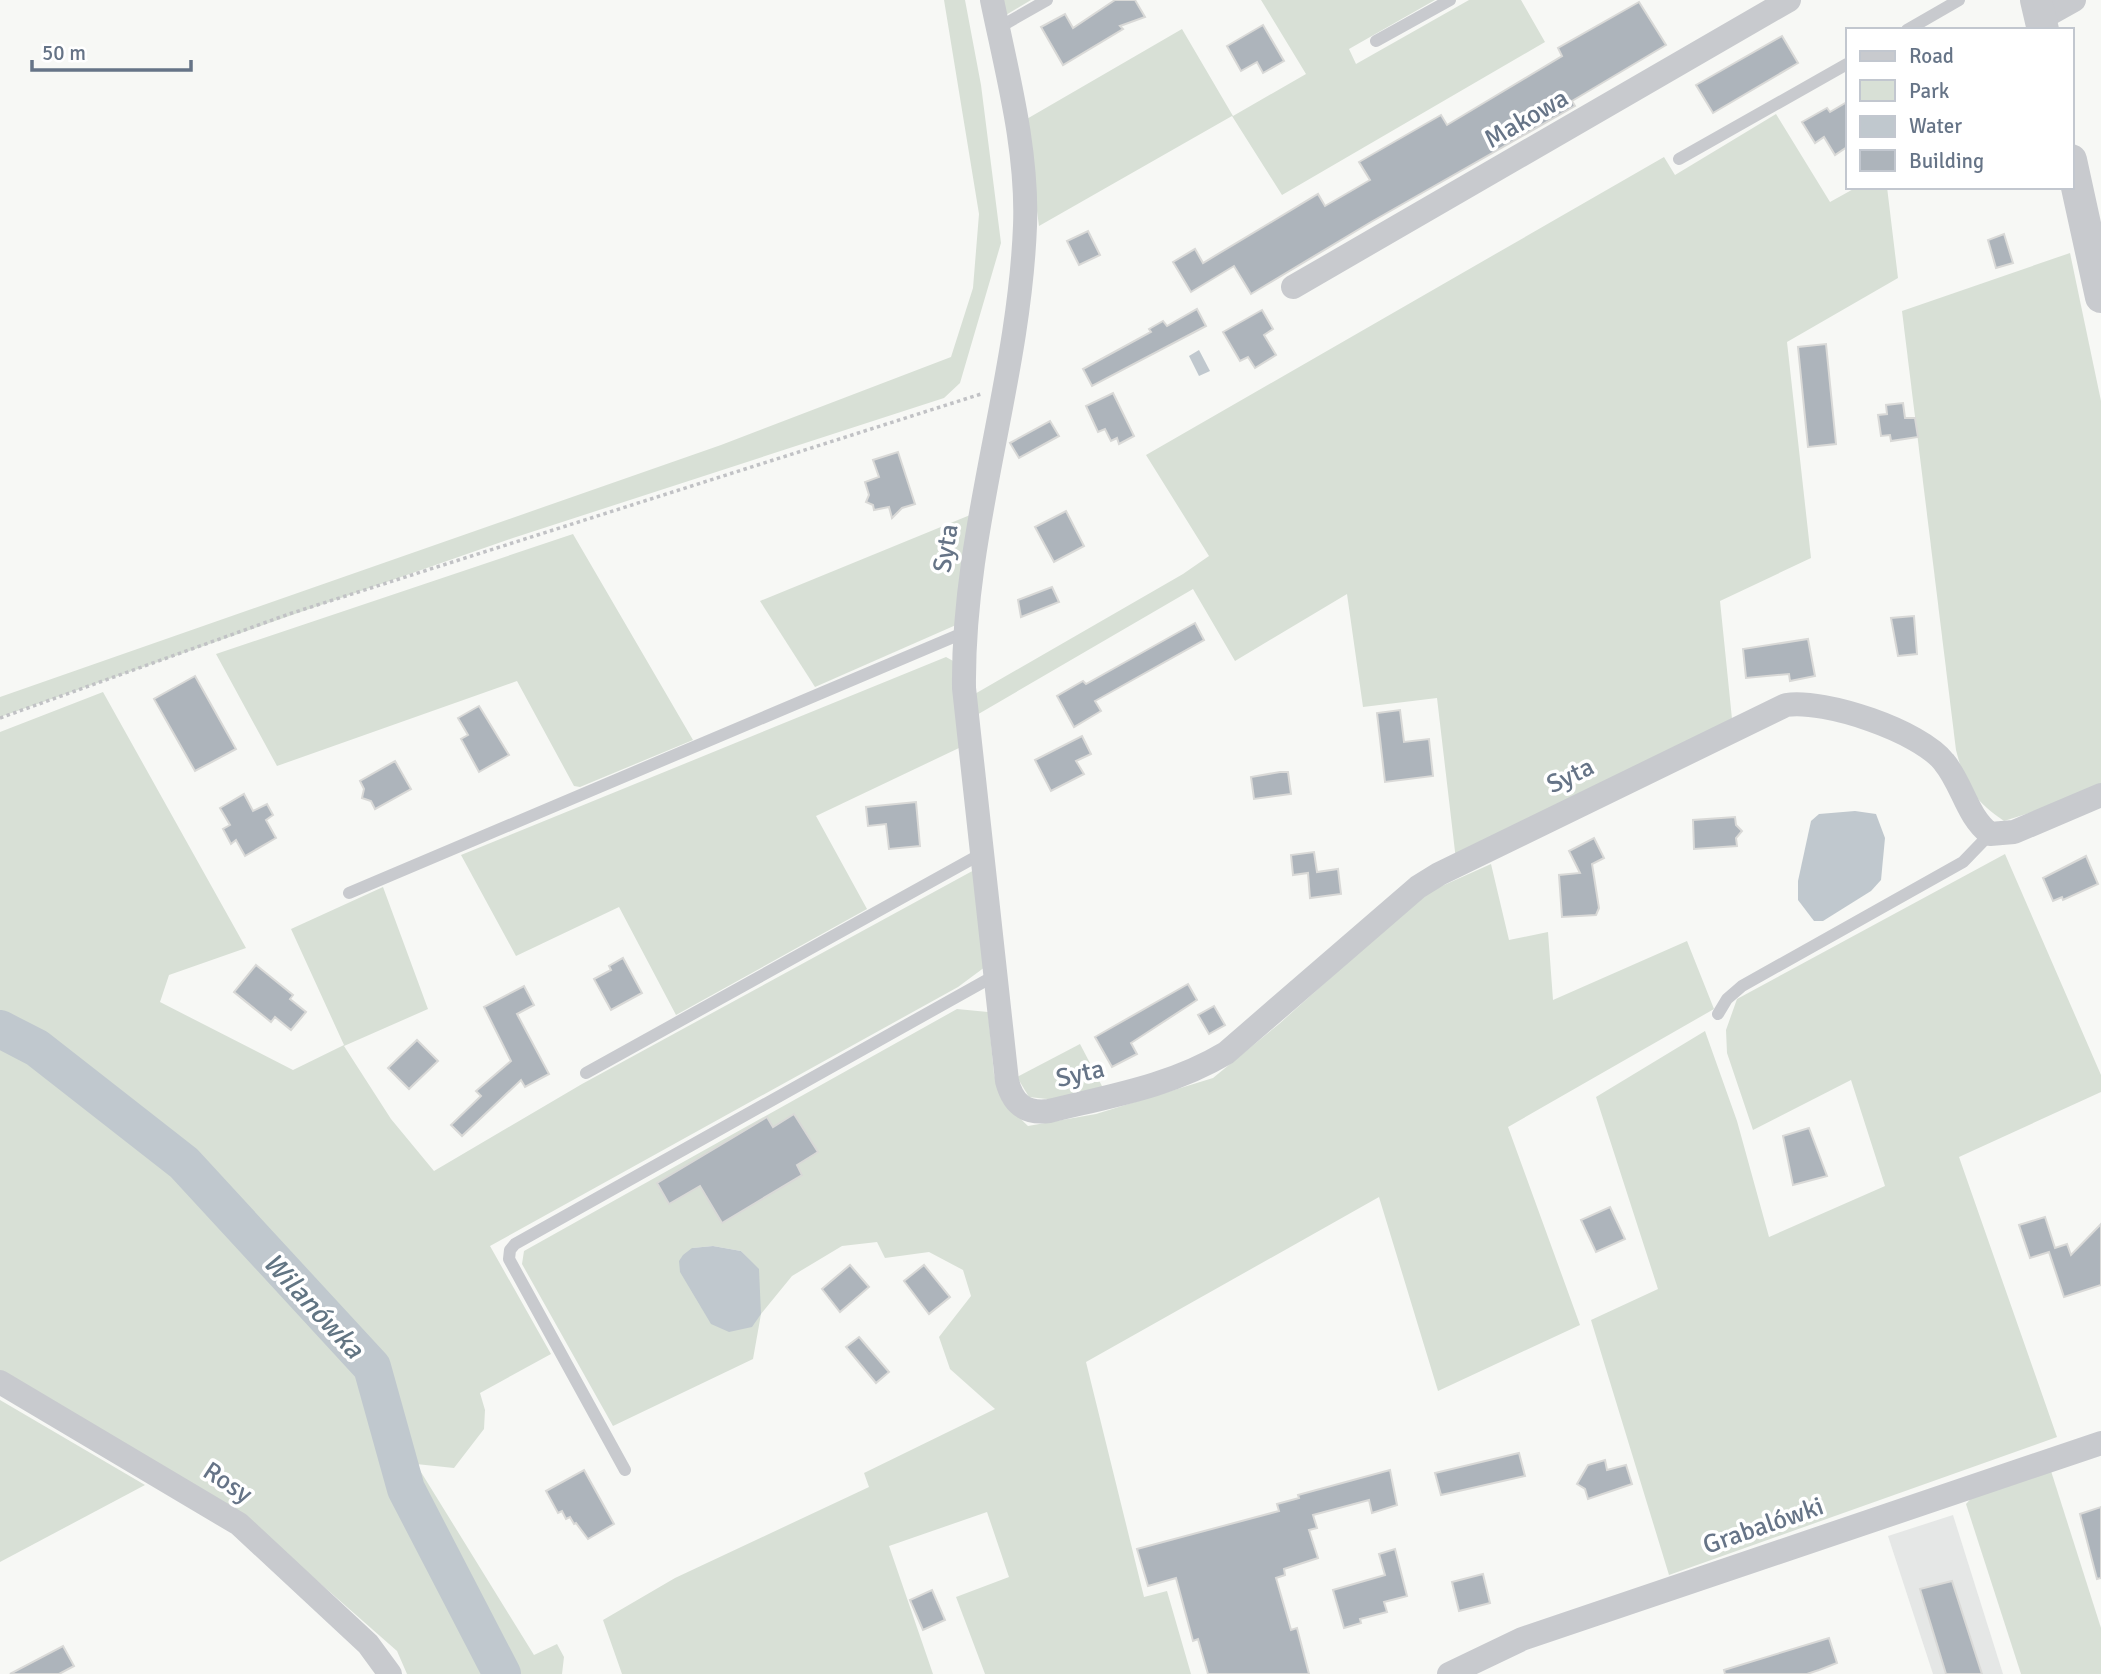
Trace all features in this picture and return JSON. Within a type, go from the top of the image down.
[{"type":"street","name":"Syta","points":[[992,0],[1016,120],[1025,222],[1014,340],[972,564],[963,633],[968,737],[1007,1082],[1010,1094],[1025,1109],[1037,1113],[1049,1111],[1176,1079],[1226,1052],[1418,887],[1439,874],[1776,708],[1796,704],[1845,712],[1933,750],[1951,771],[1971,814],[1990,834]]},
{"type":"street","name":"Makowa","points":[[1293,287],[1789,0]]},
{"type":"street","points":[[2040,16],[2074,0]]},
{"type":"street","points":[[2073,169],[2101,297]]},
{"type":"street","points":[[1990,834],[2014,832],[2101,795]]},
{"type":"street","name":"Rosy","points":[[0,1382],[239,1524],[349,1626],[390,1674]]},
{"type":"street","name":"Grabalówki","points":[[1449,1674],[1535,1634],[2101,1443]]},
{"type":"lane","points":[[998,28],[1047,0]]},
{"type":"lane","points":[[1376,41],[1450,0]]},
{"type":"lane","points":[[1910,28],[1959,0]]},
{"type":"lane","points":[[1679,159],[1846,65]]},
{"type":"lane","points":[[349,893],[963,633]]},
{"type":"lane","points":[[1718,1014],[1727,999],[1742,986],[1963,862],[1990,834]]},
{"type":"lane","points":[[586,1073],[981,854]]},
{"type":"lane","points":[[625,1470],[509,1259],[510,1250],[527,1237],[994,976]]},
{"type":"path","points":[[0,718],[289,614],[1006,386]]},
{"type":"shaded area","points":[[1953,1515],[2003,1674],[1933,1674],[1888,1536]]},
{"type":"green space","points":[[944,0],[965,0],[981,85],[1001,243],[960,383],[944,398],[513,538],[0,717],[0,697],[721,445],[951,357],[973,288],[979,214]]},
{"type":"green space","points":[[1003,0],[1031,0],[1006,15]]},
{"type":"green space","points":[[1261,0],[1435,0],[1349,49],[1356,64],[1469,0],[1521,0],[1545,42],[1282,195],[1232,116],[1039,226],[1025,120],[1182,29],[1233,116],[1306,74]]},
{"type":"green space","points":[[1776,114],[1830,202],[1853,189],[1887,189],[1898,278],[1787,342],[1811,558],[1720,601],[1732,719],[1456,860],[1437,698],[1363,707],[1347,594],[1235,661],[1193,589],[975,716],[973,695],[1183,574],[1209,556],[1146,455],[1664,157],[1675,175]]},
{"type":"green space","points":[[2070,253],[2101,401],[2101,785],[2004,821],[1972,791],[1956,750],[1902,311]]},
{"type":"green space","points":[[975,513],[956,625],[815,687],[760,601]]},
{"type":"green space","points":[[573,534],[693,740],[580,787],[574,786],[517,681],[277,766],[216,654]]},
{"type":"green space","points":[[946,657],[955,662],[959,748],[816,816],[867,909],[676,1015],[619,907],[516,956],[461,855]]},
{"type":"green space","points":[[103,692],[246,948],[169,975],[160,1002],[293,1070],[344,1045],[291,929],[383,887],[428,1009],[344,1046],[391,1119],[434,1171],[582,1084],[976,869],[985,967],[958,987],[490,1246],[551,1354],[480,1393],[485,1410],[484,1429],[454,1468],[416,1464],[534,1655],[557,1644],[564,1657],[562,1674],[407,1674],[397,1651],[239,1512],[0,1372],[0,732]]},
{"type":"green space","points":[[2005,854],[2101,1075],[2101,1092],[1959,1157],[2057,1437],[1669,1575],[1591,1320],[1658,1289],[1596,1097],[1705,1031],[1737,1121],[1769,1237],[1885,1186],[1851,1080],[1753,1130],[1727,1053],[1726,1030],[1737,999]]},
{"type":"green space","points":[[1491,864],[1509,940],[1548,932],[1553,1000],[1687,941],[1714,1009],[1508,1127],[1580,1325],[1438,1391],[1379,1197],[1086,1362],[1144,1597],[1167,1591],[1191,1674],[985,1674],[956,1597],[1009,1577],[987,1512],[889,1546],[933,1674],[622,1674],[603,1620],[675,1578],[869,1487],[864,1473],[995,1409],[950,1369],[939,1337],[971,1296],[963,1270],[929,1252],[885,1258],[877,1242],[842,1246],[792,1276],[761,1314],[753,1359],[613,1426],[522,1264],[524,1251],[957,1009],[988,1012],[994,1074],[1003,1102],[1028,1126],[1096,1114],[1213,1078],[1279,1024],[1424,894]],"holes":[[[713,1246],[741,1251],[758,1269],[692,1248]]]},
{"type":"green space","points":[[1080,1044],[1103,1088],[1056,1100],[1029,1097],[1017,1077]]},
{"type":"green space","points":[[0,1400],[145,1485],[0,1562]]},
{"type":"green space","points":[[2051,1471],[2101,1628],[2101,1674],[2021,1674],[1966,1504],[1975,1494]]},
{"type":"water","points":[[1199,350],[1210,371],[1199,376],[1189,356]]},
{"type":"water","points":[[1855,811],[1876,814],[1885,838],[1881,880],[1871,891],[1823,921],[1814,921],[1798,900],[1798,881],[1811,821],[1819,814]]},
{"type":"water","points":[[713,1246],[741,1251],[759,1269],[761,1314],[752,1327],[729,1332],[711,1324],[680,1272],[679,1261],[683,1255],[692,1248]]},
{"type":"building","points":[[1115,0],[1135,0],[1145,17],[1120,26],[1123,29],[1063,65],[1041,27],[1065,14],[1073,28]]},
{"type":"building","points":[[1639,2],[1666,45],[1572,101],[1575,106],[1251,294],[1234,266],[1191,292],[1173,262],[1195,249],[1203,263],[1318,194],[1325,206],[1370,180],[1359,162],[1441,115],[1447,125],[1562,56],[1558,48]]},
{"type":"building","points":[[1263,25],[1284,61],[1263,73],[1257,62],[1241,71],[1227,46]]},
{"type":"building","points":[[1782,36],[1798,63],[1713,113],[1696,85]]},
{"type":"building","points":[[1846,103],[1846,148],[1835,155],[1824,137],[1815,143],[1802,122],[1827,108],[1830,112]]},
{"type":"building","points":[[1088,231],[1100,255],[1079,265],[1067,241]]},
{"type":"building","points":[[2004,234],[2013,263],[1996,268],[1988,240]]},
{"type":"building","points":[[1197,309],[1206,326],[1092,386],[1083,369],[1151,332],[1149,329],[1163,321],[1167,326]]},
{"type":"building","points":[[1262,310],[1273,329],[1264,335],[1276,355],[1255,368],[1248,357],[1240,361],[1223,332]]},
{"type":"building","points":[[1826,344],[1836,444],[1808,447],[1798,347]]},
{"type":"building","points":[[1113,393],[1134,436],[1119,444],[1117,438],[1111,441],[1105,429],[1098,432],[1086,406]]},
{"type":"building","points":[[1903,403],[1905,418],[1915,418],[1918,437],[1891,441],[1890,435],[1881,436],[1878,415],[1887,414],[1886,405]]},
{"type":"building","points":[[1050,421],[1059,436],[1019,458],[1010,443]]},
{"type":"building","points":[[898,452],[915,504],[902,508],[892,518],[889,507],[874,510],[873,505],[866,502],[869,495],[865,482],[879,477],[873,460]]},
{"type":"building","points":[[1066,511],[1084,546],[1054,562],[1035,527]]},
{"type":"building","points":[[1052,587],[1059,602],[1021,617],[1018,600]]},
{"type":"building","points":[[1914,616],[1917,654],[1898,656],[1891,618]]},
{"type":"building","points":[[1195,623],[1204,640],[1095,701],[1101,711],[1074,727],[1057,696],[1083,681],[1086,684]]},
{"type":"building","points":[[1808,639],[1815,676],[1790,681],[1789,674],[1746,678],[1743,649]]},
{"type":"building","points":[[195,676],[236,749],[195,771],[154,699]]},
{"type":"building","points":[[479,706],[509,755],[479,772],[461,739],[468,735],[458,718]]},
{"type":"building","points":[[1400,710],[1404,742],[1429,739],[1433,776],[1385,782],[1377,713]]},
{"type":"building","points":[[1082,736],[1091,754],[1076,761],[1084,774],[1051,791],[1035,760]]},
{"type":"building","points":[[395,761],[411,789],[375,809],[371,801],[362,798],[364,789],[360,781]]},
{"type":"building","points":[[1288,772],[1291,794],[1254,799],[1251,777]]},
{"type":"building","points":[[244,794],[253,811],[267,804],[273,815],[266,820],[276,838],[245,856],[236,840],[231,844],[223,829],[230,825],[220,808]]},
{"type":"building","points":[[916,802],[920,846],[889,849],[886,824],[868,826],[866,807]]},
{"type":"building","points":[[1735,817],[1736,825],[1742,831],[1736,838],[1737,846],[1694,849],[1693,820]]},
{"type":"building","points":[[1594,838],[1604,858],[1592,864],[1599,908],[1596,915],[1562,917],[1559,875],[1580,873],[1569,851]]},
{"type":"building","points":[[1314,852],[1317,872],[1338,869],[1341,894],[1310,898],[1308,873],[1293,875],[1291,855]]},
{"type":"building","points":[[2086,856],[2098,884],[2063,900],[2062,897],[2053,901],[2043,878]]},
{"type":"building","points":[[623,958],[642,993],[611,1010],[594,979],[611,970],[609,966]]},
{"type":"building","points":[[256,965],[293,995],[290,999],[306,1012],[291,1030],[275,1017],[271,1022],[234,992]]},
{"type":"building","points":[[1188,984],[1197,1000],[1131,1043],[1137,1054],[1112,1067],[1095,1037]]},
{"type":"building","points":[[524,986],[534,1005],[517,1014],[549,1074],[525,1087],[521,1080],[462,1136],[451,1125],[481,1096],[476,1091],[511,1061],[484,1007]]},
{"type":"building","points":[[1214,1006],[1225,1025],[1209,1034],[1198,1015]]},
{"type":"building","points":[[417,1040],[438,1061],[409,1089],[388,1068]]},
{"type":"building","points":[[794,1114],[818,1152],[797,1165],[802,1175],[722,1223],[700,1186],[669,1204],[657,1183],[767,1117],[773,1127]]},
{"type":"building","points":[[1809,1128],[1827,1176],[1793,1185],[1783,1136]]},
{"type":"building","points":[[1610,1207],[1625,1239],[1596,1252],[1581,1220]]},
{"type":"building","points":[[2045,1217],[2055,1248],[2067,1244],[2071,1255],[2101,1224],[2101,1285],[2064,1297],[2049,1252],[2030,1258],[2019,1225]]},
{"type":"building","points":[[850,1265],[869,1287],[840,1312],[822,1289]]},
{"type":"building","points":[[924,1265],[950,1297],[929,1314],[904,1281]]},
{"type":"building","points":[[859,1337],[889,1372],[876,1383],[846,1347]]},
{"type":"building","points":[[1519,1453],[1525,1476],[1441,1495],[1435,1473]]},
{"type":"building","points":[[1605,1460],[1607,1470],[1626,1465],[1632,1484],[1588,1499],[1585,1489],[1577,1484],[1588,1465]]},
{"type":"building","points":[[584,1470],[614,1524],[588,1539],[570,1517],[566,1519],[562,1511],[558,1513],[546,1491]]},
{"type":"building","points":[[1390,1470],[1397,1505],[1372,1513],[1369,1500],[1313,1515],[1317,1528],[1309,1530],[1318,1558],[1284,1569],[1285,1575],[1276,1578],[1291,1630],[1297,1628],[1309,1674],[1208,1674],[1198,1639],[1193,1641],[1176,1578],[1148,1586],[1137,1549],[1279,1511],[1277,1504],[1299,1498],[1298,1495]]},
{"type":"building","points":[[2101,1507],[2101,1578],[2097,1579],[2080,1514]]},
{"type":"building","points":[[1395,1549],[1407,1596],[1384,1602],[1387,1612],[1360,1619],[1361,1623],[1344,1628],[1333,1590],[1385,1575],[1379,1554]]},
{"type":"building","points":[[1483,1574],[1490,1603],[1459,1611],[1452,1582]]},
{"type":"building","points":[[1952,1581],[1982,1674],[1946,1674],[1920,1589]]},
{"type":"building","points":[[932,1590],[945,1620],[923,1630],[910,1600]]},
{"type":"building","points":[[1829,1638],[1837,1663],[1819,1670],[1807,1674],[1725,1674],[1724,1670]]},
{"type":"building","points":[[63,1646],[74,1666],[59,1674],[10,1674]]},
{"type":"waterway","name":"Wilanówka","points":[[0,1029],[37,1048],[184,1163],[372,1367],[406,1489],[502,1674]]}]
